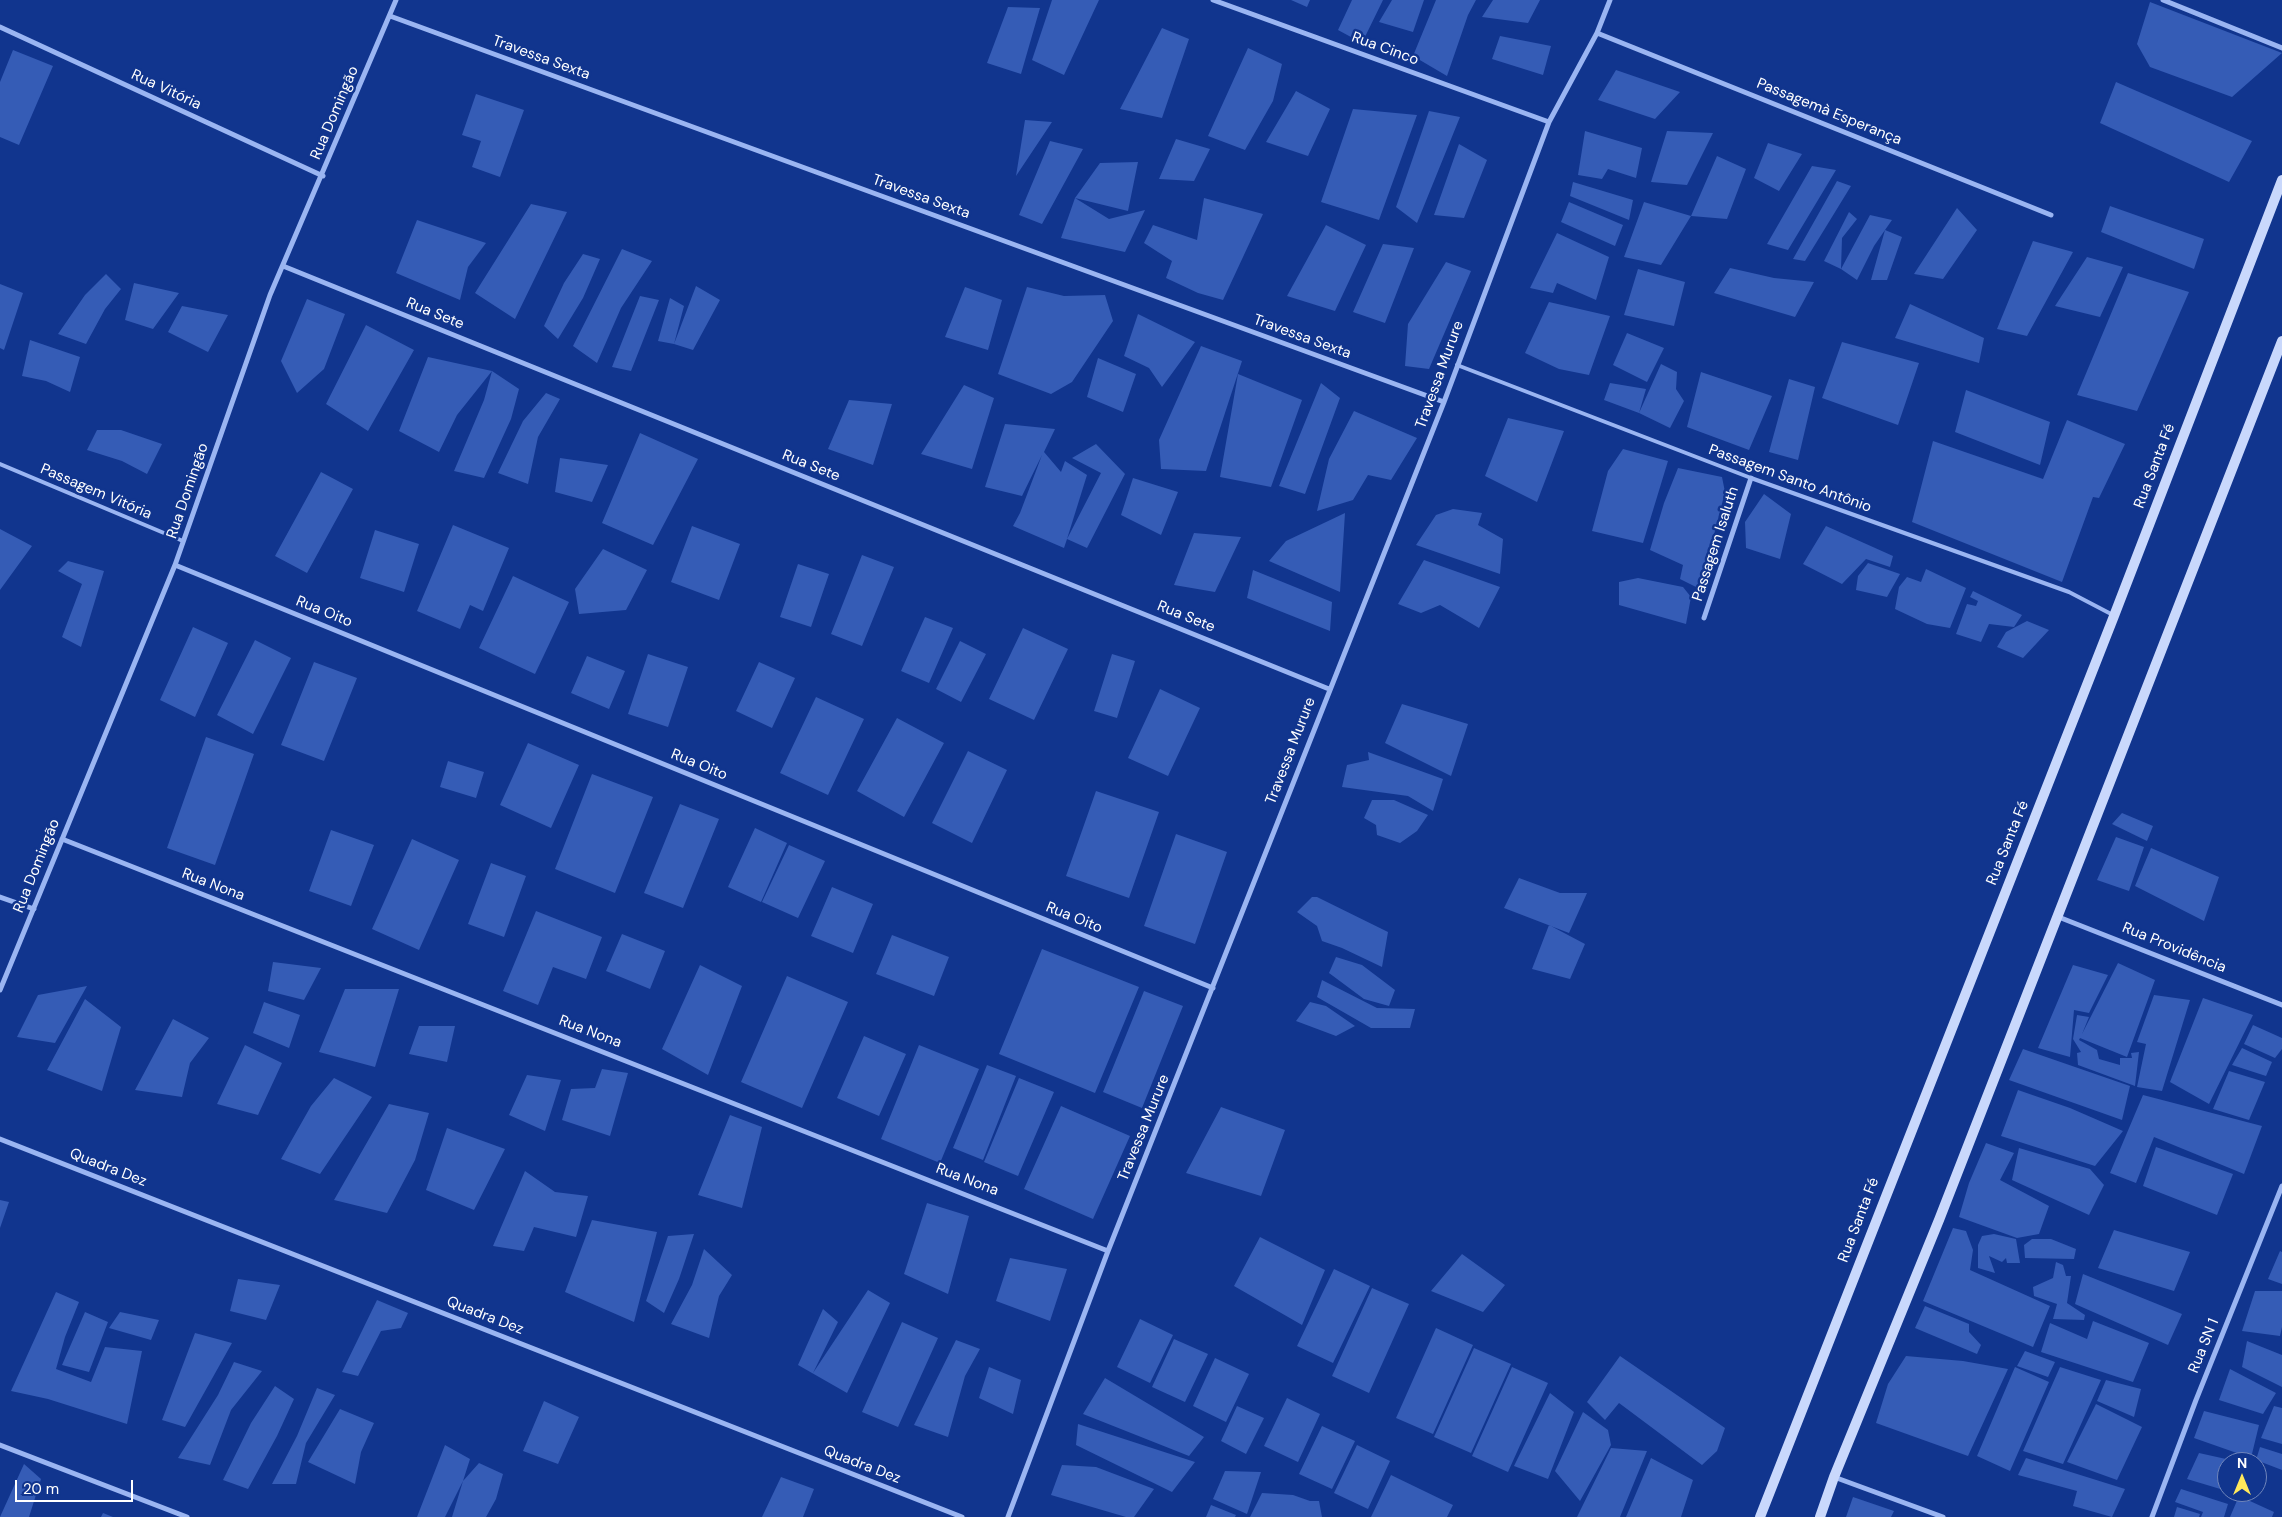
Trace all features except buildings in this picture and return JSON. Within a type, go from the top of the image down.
[{"type":"street","name":"Rua Domingão","points":[[0,990],[175,565],[283,266],[396,0]]},
{"type":"street","name":"Rua Cinco","points":[[1213,0],[1549,122]]},
{"type":"street","name":"Travessa Murure","points":[[1008,1517],[1108,1250],[1444,402],[1549,122],[1597,33],[1610,0]]},
{"type":"street","points":[[2163,0],[2282,48]]},
{"type":"street","name":"Travessa Sexta","points":[[390,16],[1444,402]]},
{"type":"street","name":"Rua Vitória","points":[[0,27],[322,176]]},
{"type":"street","name":"Passagemà Esperança","points":[[1597,33],[2051,215]]},
{"type":"street","name":"Rua Santa Fé","points":[[1760,1517],[2114,616],[2282,180]]},
{"type":"street","name":"Rua Sete","points":[[283,266],[1329,689]]},
{"type":"street","points":[[1820,1517],[1834,1477],[1939,1220],[2056,915],[2282,341]]},
{"type":"street","name":"Passagem Isaluth","points":[[1704,618],[1751,478]]},
{"type":"street","name":"Rua Oito","points":[[175,565],[1213,988]]},
{"type":"street","name":"Rua Nona","points":[[62,839],[1108,1250]]},
{"type":"street","points":[[0,897],[34,909]]},
{"type":"street","name":"Rua Providência","points":[[2056,915],[2282,1005]]},
{"type":"street","name":"Quadra Dez","points":[[0,1139],[962,1517]]},
{"type":"street","name":"Rua SN 1","points":[[2152,1517],[2196,1400],[2282,1186]]},
{"type":"street","points":[[0,1445],[186,1517]]},
{"type":"street","points":[[1834,1477],[1943,1517]]},
{"type":"lane","name":"Passagem Santo Antônio","points":[[1457,365],[1751,478],[2069,592],[2114,616]]},
{"type":"lane","name":"Passagem Vitória","points":[[0,464],[183,541]]}]
